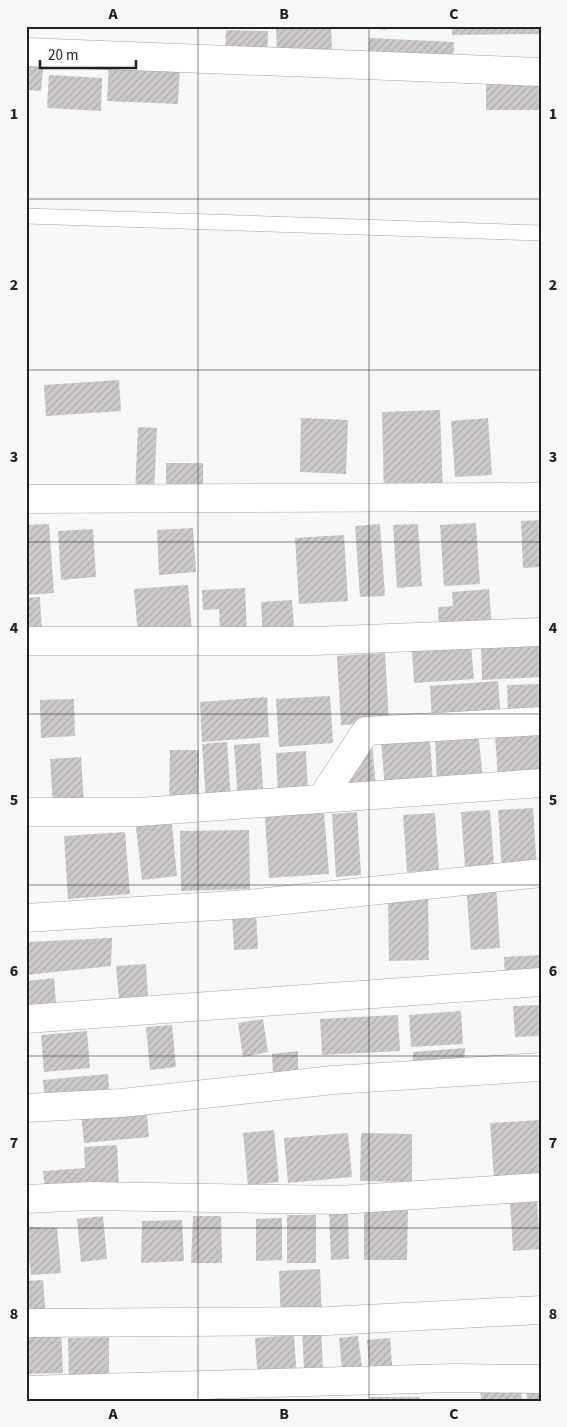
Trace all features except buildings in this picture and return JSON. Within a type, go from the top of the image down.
[{"type":"street","points":[[26,52],[541,72]]},
{"type":"street","points":[[26,499],[541,497]]},
{"type":"street","points":[[26,641],[314,641],[541,632]]},
{"type":"street","points":[[321,799],[366,732],[541,721]]},
{"type":"street","points":[[26,812],[139,812],[541,783]]},
{"type":"street","points":[[26,918],[248,904],[541,873]]},
{"type":"street","points":[[26,1019],[541,982]]},
{"type":"street","points":[[26,1108],[122,1103],[333,1080],[541,1068]]},
{"type":"street","points":[[26,1199],[90,1196],[340,1200],[541,1187]]},
{"type":"street","points":[[26,1323],[328,1321],[541,1310]]},
{"type":"street","points":[[26,1390],[454,1378],[541,1379]]},
{"type":"lane","points":[[26,216],[541,233]]}]
